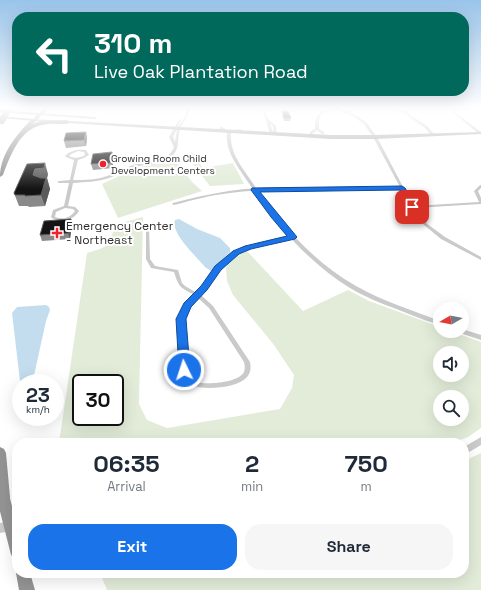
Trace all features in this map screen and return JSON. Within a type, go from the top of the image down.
[{"type":"highway","points":[[0,175],[8,155],[21,135]]},
{"type":"highway","points":[[0,453],[1,491],[12,533]]},
{"type":"highway","points":[[24,578],[28,590]]},
{"type":"main road","points":[[312,135],[374,136],[401,135]]},
{"type":"street","points":[[59,182],[104,178],[132,166],[163,159],[171,154],[178,143],[177,135]]},
{"type":"street","points":[[229,135],[228,142],[232,153],[254,190],[293,237],[331,272],[354,287],[385,302],[433,320]]},
{"type":"street","points":[[374,136],[412,207],[425,224],[434,232],[454,245],[481,259]]},
{"type":"street","points":[[76,151],[84,151],[87,153],[85,156],[76,159],[69,158],[67,155],[76,151]]},
{"type":"street","points":[[66,207],[76,159]]},
{"type":"street","points":[[412,207],[481,203],[476,191],[481,186]]},
{"type":"street","points":[[174,204],[211,194],[254,190],[402,188]]},
{"type":"street","points":[[66,207],[74,208],[77,211],[70,218],[63,220],[53,217],[54,211],[66,207]]},
{"type":"street","points":[[147,228],[150,264],[156,269],[171,269],[176,271],[183,287],[198,295],[205,300],[215,312],[248,362],[248,373],[241,379],[222,384],[203,386],[191,382],[186,376],[181,319],[184,310],[198,295],[218,268],[236,252],[248,247],[293,237]]},
{"type":"street","points":[[469,334],[481,338]]},
{"type":"street","points":[[469,448],[481,441]]},
{"type":"street","points":[[0,528],[12,526]]},
{"type":"green space","points":[[192,152],[203,168],[233,163],[244,184],[210,186],[185,154]]},
{"type":"green space","points":[[175,159],[192,182],[202,191],[118,218],[102,184],[136,168]]},
{"type":"green space","points":[[143,217],[139,404],[147,420],[167,428],[280,409],[292,388],[294,375],[274,345],[233,295],[227,281],[226,268],[232,258],[247,251],[303,311],[348,290],[369,301],[433,324],[433,338],[469,338],[481,342],[481,428],[465,438],[60,438],[62,426],[64,426],[64,409],[87,253],[104,247],[111,238],[114,225]]},
{"type":"green space","points":[[481,453],[481,590],[107,590],[102,578],[469,578],[469,459]]},
{"type":"water","points":[[179,219],[197,229],[220,238],[230,248],[230,252],[211,271],[205,267],[180,238],[176,231],[175,225],[175,220]]},
{"type":"water","points":[[46,305],[50,310],[46,321],[34,374],[19,374],[12,313],[17,307]]},
{"type":"building","points":[[66,135],[85,135],[84,140],[64,141]]},
{"type":"building","points":[[112,152],[111,163],[91,164],[93,154]]},
{"type":"building","points":[[45,163],[44,168],[35,169],[33,175],[46,178],[41,195],[15,195],[14,193],[27,164]]},
{"type":"building","points":[[71,219],[68,233],[40,235],[44,221]]},
{"type":"place","name":"Growing Room Child Development Centers","points":[[103,164]]},
{"type":"place","name":"Emergency Center - Northeast","points":[[57,233]]},
{"type":"route","points":[[184,370],[181,319],[187,305],[204,288],[218,268],[236,252],[248,247],[293,237],[274,216],[254,190],[376,190],[402,188],[412,207]]}]
